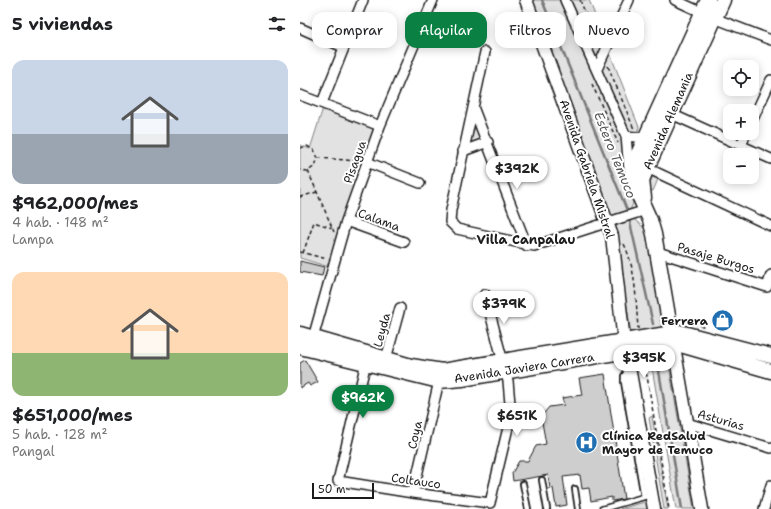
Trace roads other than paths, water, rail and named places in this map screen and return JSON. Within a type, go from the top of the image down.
[{"type":"main road","name":"Avenida Alemania","points":[[708,0],[708,16]]},
{"type":"main road","name":"Avenida Alemania","points":[[642,211],[642,180],[665,111],[708,16],[723,0]]},
{"type":"main road","name":"Avenida Alemania","points":[[642,211],[632,180],[634,163],[642,138],[665,111]]},
{"type":"main road","points":[[642,211],[654,234],[672,338]]},
{"type":"main road","name":"Avenida Javiera Carrera","points":[[672,338],[679,332],[771,356]]},
{"type":"main road","name":"Avenida Javiera Carrera","points":[[306,336],[367,358],[439,381],[462,379],[503,365]]},
{"type":"main road","name":"Avenida Javiera Carrera","points":[[300,347],[367,358],[386,359],[411,366],[442,370],[503,365],[672,338],[771,371]]},
{"type":"street","points":[[358,12],[363,0]]},
{"type":"street","name":"Pisagua","points":[[306,336],[334,261],[339,241],[380,126],[433,0]]},
{"type":"street","name":"Avenida Gabriela Mistral","points":[[526,0],[611,222],[630,369],[633,412],[648,496],[654,509]]},
{"type":"street","points":[[566,0],[598,69],[626,136],[629,173],[632,180]]},
{"type":"street","points":[[598,69],[629,0]]},
{"type":"street","points":[[675,0],[708,16],[771,40]]},
{"type":"street","points":[[300,28],[312,33]]},
{"type":"street","points":[[322,103],[343,48]]},
{"type":"street","points":[[485,52],[451,210],[450,222],[456,229],[527,246],[534,246],[642,211]]},
{"type":"street","points":[[759,106],[771,80]]},
{"type":"street","points":[[300,95],[380,126]]},
{"type":"street","points":[[473,107],[488,142],[527,246]]},
{"type":"street","points":[[665,111],[771,159]]},
{"type":"street","points":[[626,136],[642,138]]},
{"type":"street","points":[[741,146],[743,140]]},
{"type":"street","points":[[463,151],[488,142]]},
{"type":"street","points":[[367,162],[420,183]]},
{"type":"street","points":[[647,168],[771,226]]},
{"type":"street","name":"Calama","points":[[346,221],[404,242]]},
{"type":"street","name":"Pasaje Burgos","points":[[658,252],[767,287],[771,275]]},
{"type":"street","points":[[485,294],[503,365]]},
{"type":"street","name":"Leyda","points":[[386,359],[400,308]]},
{"type":"street","points":[[672,338],[702,509]]},
{"type":"street","name":"Coltauco","points":[[367,358],[338,481],[490,503],[511,414],[510,392],[503,365]]},
{"type":"street","name":"Coya","points":[[413,493],[439,381]]},
{"type":"street","name":"Asturias","points":[[687,423],[771,448]]},
{"type":"street","points":[[764,509],[771,485]]},
{"type":"lane","points":[[542,480],[547,509]]},
{"type":"lane","points":[[524,484],[528,509]]},
{"type":"lane","points":[[575,489],[578,509]]},
{"type":"lane","points":[[602,509],[648,496]]},
{"type":"waterway","name":"Estero Temuco","points":[[542,0],[628,213]]},
{"type":"waterway","name":"Estero Temuco","points":[[629,218],[653,324]]},
{"type":"waterway","name":"Estero Temuco","points":[[656,353],[682,509]]},
{"type":"place","name":"Ferrera","points":[[723,321]]},
{"type":"place","name":"Clínica RedSalud Mayor de Temuco","points":[[587,443]]},
{"type":"district","name":"Villa Canpalau","points":[[526,239]]}]
